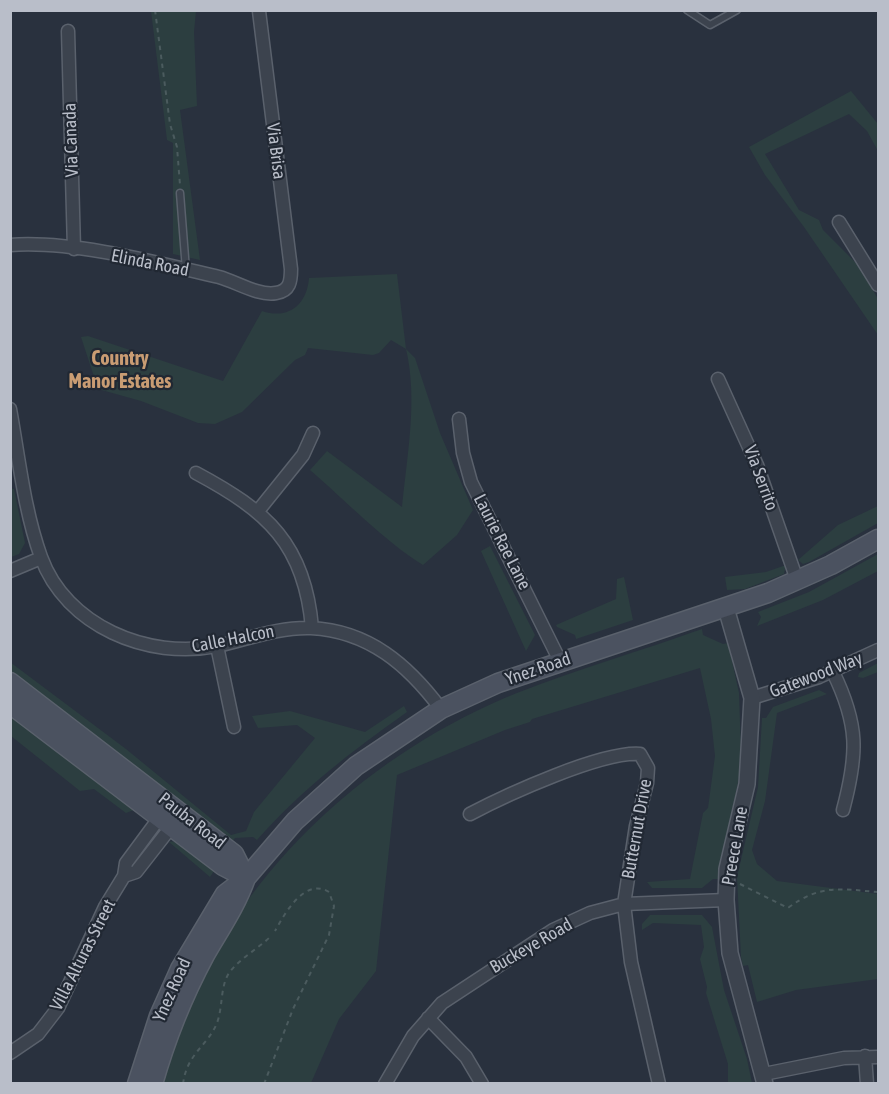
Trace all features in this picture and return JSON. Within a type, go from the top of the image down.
[{"type":"main road","name":"Ynez Road","points":[[137,1083],[159,1016],[180,969],[225,894],[246,878],[296,821],[356,766],[441,709],[498,683],[726,608],[797,580],[879,539]]},
{"type":"main road","name":"Pauba Road","points":[[10,682],[170,816]]},
{"type":"main road","name":"Pauba Road","points":[[10,704],[170,816],[234,854],[246,878]]},
{"type":"main road","name":"Ynez Road","points":[[153,1083],[169,1030],[184,995],[238,903],[246,878]]},
{"type":"street","name":"Via Brisa","points":[[259,11],[291,269],[291,282],[287,289]]},
{"type":"street","name":"Via Canada","points":[[68,31],[74,249]]},
{"type":"street","points":[[839,222],[879,285]]},
{"type":"street","name":"Elinda Road","points":[[10,245],[74,249],[127,257],[186,270],[265,293],[278,293],[287,289]]},
{"type":"street","name":"Via Serrito","points":[[718,379],[735,411],[757,465],[797,580]]},
{"type":"street","name":"Calle Halcon","points":[[10,409],[15,467],[41,558],[58,588],[80,612],[104,629],[129,641],[183,649],[217,646],[277,630],[312,628],[348,635],[376,646],[405,666],[441,709]]},
{"type":"street","name":"Laurie Rae Lane","points":[[459,419],[463,453],[471,482],[560,661]]},
{"type":"street","points":[[258,511],[303,455],[314,433]]},
{"type":"street","points":[[196,473],[258,511],[284,537],[305,584],[312,628]]},
{"type":"street","points":[[10,571],[41,558]]},
{"type":"street","name":"Preece Lane","points":[[726,608],[752,698],[747,784],[727,869],[726,900],[730,953],[765,1079]]},
{"type":"street","points":[[217,646],[234,728]]},
{"type":"street","name":"Gatewood Way","points":[[752,698],[787,689],[833,672],[879,650]]},
{"type":"street","points":[[833,672],[849,711],[854,739],[855,762],[843,810]]},
{"type":"street","name":"Butternut Drive","points":[[470,814],[507,795],[606,759],[627,753],[640,754],[648,768],[647,783],[636,826],[624,904],[634,974],[659,1083]]},
{"type":"street","name":"Villa Alturas Street","points":[[10,1053],[38,1034],[58,1008],[105,908],[124,876],[126,863],[170,816]]},
{"type":"street","name":"Buckeye Road","points":[[385,1083],[412,1036],[428,1018],[456,993],[553,930],[590,913],[624,904],[726,900]]},
{"type":"street","points":[[428,1018],[466,1058],[482,1083]]},
{"type":"street","points":[[765,1079],[814,1062],[865,1056],[879,1057]]},
{"type":"street","points":[[865,1056],[867,1083]]},
{"type":"lane","points":[[687,10],[710,25],[737,10]]},
{"type":"lane","points":[[180,193],[186,270]]},
{"type":"path","points":[[155,10],[170,124],[177,147],[180,193]]},
{"type":"path","points":[[740,884],[788,908],[812,892],[830,888],[879,892]]},
{"type":"path","points":[[264,1083],[293,1009],[329,935],[334,906],[329,892],[317,889],[300,895],[275,931]]},
{"type":"path","points":[[183,1083],[189,1062],[214,1030],[226,978],[236,964],[271,936]]},
{"type":"shaded area","points":[[151,11],[196,11],[194,32],[197,106],[180,110],[200,260],[173,254],[173,143],[167,140]]},
{"type":"shaded area","points":[[851,91],[878,124],[878,151],[867,131],[849,114],[765,154],[799,210],[819,220],[823,230],[859,266],[878,299],[878,335],[804,227],[765,175],[749,147]]},
{"type":"shaded area","points":[[397,274],[406,349],[391,340],[379,353],[373,355],[308,348],[305,355],[295,360],[242,412],[215,424],[198,423],[141,401],[98,389],[81,337],[88,336],[223,381],[262,311],[280,313],[294,308],[304,296],[309,278]]},
{"type":"shaded area","points":[[406,349],[415,358],[440,433],[473,510],[457,535],[423,565],[379,532],[310,470],[327,451],[402,507],[411,408]]},
{"type":"shaded area","points":[[10,488],[14,489],[25,543],[19,554],[11,557]]},
{"type":"shaded area","points":[[878,506],[878,523],[809,562],[803,564],[798,560],[838,525]]},
{"type":"shaded area","points":[[490,546],[535,635],[526,651],[481,551]]},
{"type":"shaded area","points":[[878,554],[878,571],[823,600],[757,626],[761,617],[758,612],[809,592]]},
{"type":"shaded area","points":[[786,565],[784,574],[745,589],[727,590],[725,577],[766,572]]},
{"type":"shaded area","points":[[624,577],[633,620],[576,639],[575,635],[557,627],[556,625],[616,599],[617,579]]},
{"type":"shaded area","points":[[702,629],[703,635],[723,644],[728,643],[739,693],[741,751],[739,778],[718,879],[713,879],[702,888],[652,888],[647,882],[690,879],[703,813],[708,808],[715,756],[711,719],[700,668],[532,719],[530,722],[505,730],[397,775],[376,971],[339,1019],[311,1083],[160,1084],[186,1011],[211,958],[242,908],[279,862],[320,819],[365,781],[413,747],[464,717],[517,693]]},
{"type":"shaded area","points":[[10,662],[126,749],[231,835],[246,831],[254,812],[315,738],[297,725],[258,728],[252,716],[290,711],[365,732],[404,706],[407,712],[328,772],[274,821],[257,840],[253,837],[235,838],[231,843],[11,673]]},
{"type":"shaded area","points":[[878,663],[878,672],[863,678],[858,677],[859,673]]},
{"type":"shaded area","points":[[819,690],[827,694],[777,713],[765,801],[752,850],[757,864],[777,881],[878,894],[878,979],[796,990],[757,1002],[748,965],[743,966],[741,957],[737,877],[758,787],[762,718],[766,718],[773,707]]},
{"type":"shaded area","points":[[10,710],[139,808],[126,813],[94,789],[80,791],[11,736]]},
{"type":"shaded area","points":[[176,841],[214,871],[210,877],[169,842]]},
{"type":"shaded area","points":[[650,915],[702,915],[712,927],[724,990],[747,1059],[752,1083],[728,1083],[728,1064],[706,993],[707,987],[700,959],[704,947],[701,925],[653,923],[642,930],[642,924]]},
{"type":"district","name":"Country Manor Estates","points":[[120,370]]}]
